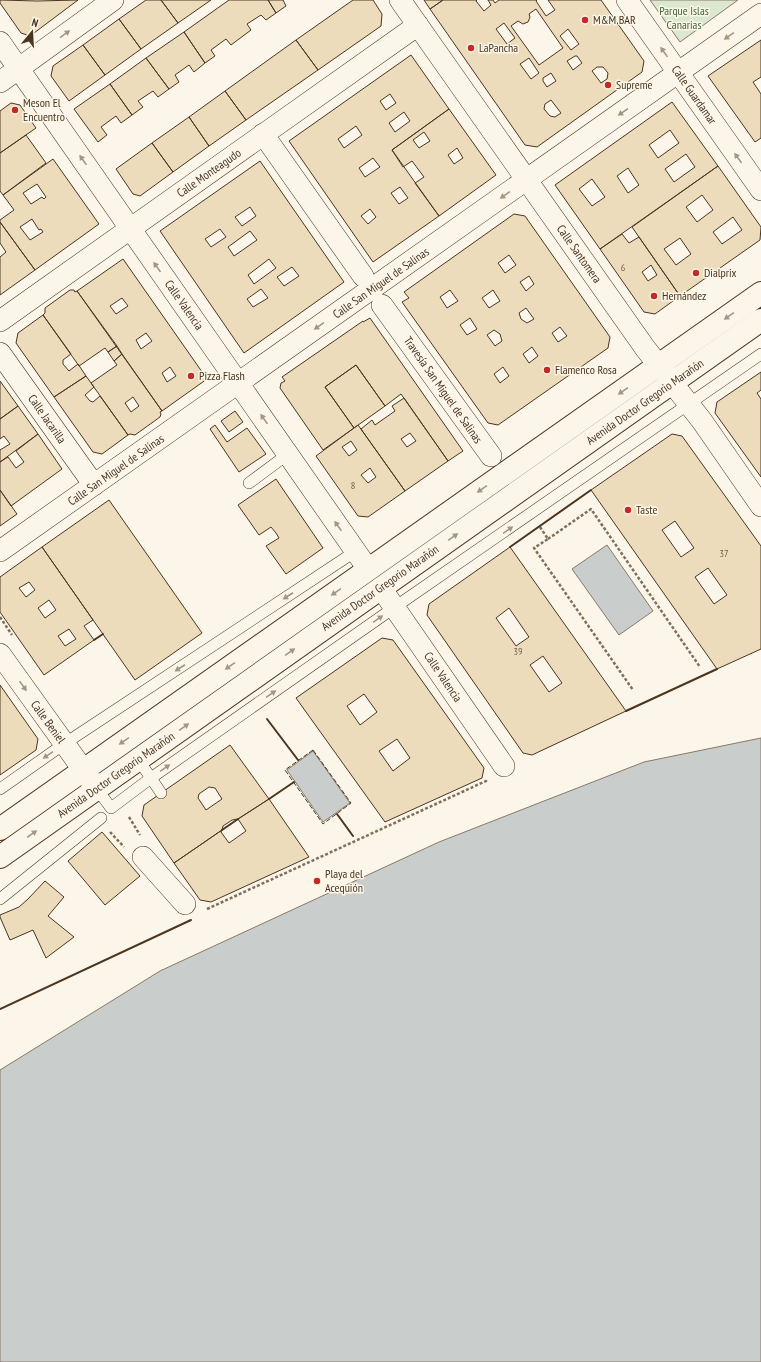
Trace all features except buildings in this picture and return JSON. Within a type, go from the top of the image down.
[{"type":"street","points":[[0,82],[113,0]]},
{"type":"street","name":"Calle Santomera","points":[[400,0],[645,348],[689,405],[761,506]]},
{"type":"street","name":"Calle Guardamar","points":[[627,0],[761,190]]},
{"type":"street","name":"Calle San Miguel de Salinas","points":[[0,552],[761,14]]},
{"type":"street","name":"Calle Monteagudo","points":[[0,321],[418,24]]},
{"type":"street","name":"Calle Valencia","points":[[0,42],[368,569]]},
{"type":"street","points":[[263,134],[363,276]]},
{"type":"street","name":"Avenida Doctor Gregorio Marañón","points":[[0,829],[368,569],[497,465],[659,365],[761,293]]},
{"type":"street","name":"Travesía San Miguel de Salinas","points":[[382,305],[497,465]]},
{"type":"street","name":"Avenida Doctor Gregorio Marañón","points":[[0,857],[761,320]]},
{"type":"street","name":"Calle Jacarilla","points":[[0,353],[94,485]]},
{"type":"street","name":"Calle Valencia","points":[[381,588],[395,607],[496,771]]},
{"type":"street","name":"Calle Beniel","points":[[0,654],[97,789]]},
{"type":"street","points":[[143,856],[193,907]]},
{"type":"lane","points":[[97,789],[111,808],[151,778],[395,607],[761,354]]},
{"type":"lane","points":[[249,483],[288,454]]},
{"type":"lane","points":[[0,789],[64,744],[356,551]]},
{"type":"lane","points":[[138,760],[161,793]]},
{"type":"lane","points":[[0,899],[101,818]]},
{"type":"path","points":[[634,690],[534,548],[591,509],[700,667]]},
{"type":"path","points":[[537,523],[548,538]]},
{"type":"path","points":[[0,617],[13,636]]},
{"type":"path","points":[[193,907],[486,781],[496,771]]},
{"type":"path","points":[[126,812],[142,838],[143,856]]},
{"type":"green space","name":"Parque Islas Canarias","points":[[650,0],[738,0],[680,42]]},
{"type":"shaded area","points":[[607,545],[653,611],[619,635],[572,569]]},
{"type":"shaded area","points":[[761,738],[761,1362],[0,1362],[0,1070],[160,971],[439,842],[644,762]]},
{"type":"shaded area","points":[[313,751],[350,803],[323,822],[287,770]]},
{"type":"fence","points":[[313,750],[351,803],[323,824],[285,770],[313,750]]},
{"type":"wall","points":[[510,547],[591,490]]},
{"type":"wall","points":[[94,640],[103,634]]},
{"type":"wall","points":[[626,711],[717,669]]},
{"type":"wall","points":[[267,719],[298,760]]},
{"type":"wall","points":[[269,799],[294,782]]},
{"type":"wall","points":[[337,814],[353,836]]},
{"type":"wall","points":[[222,830],[238,819]]},
{"type":"wall","points":[[0,1009],[191,920]]},
{"type":"place","name":"M&M BAR","points":[[585,20]]},
{"type":"place","name":"LaPancha","points":[[471,48]]},
{"type":"place","name":"Supreme","points":[[608,85]]},
{"type":"place","name":"Meson El Encuentro","points":[[15,110]]},
{"type":"place","name":"Dialprix","points":[[696,273]]},
{"type":"place","name":"Hernández","points":[[654,296]]},
{"type":"place","name":"Flamenco Rosa","points":[[547,370]]},
{"type":"place","name":"Pizza Flash","points":[[191,376]]},
{"type":"place","name":"Taste","points":[[628,510]]},
{"type":"place","name":"Playa del Acequión","points":[[317,881]]}]
